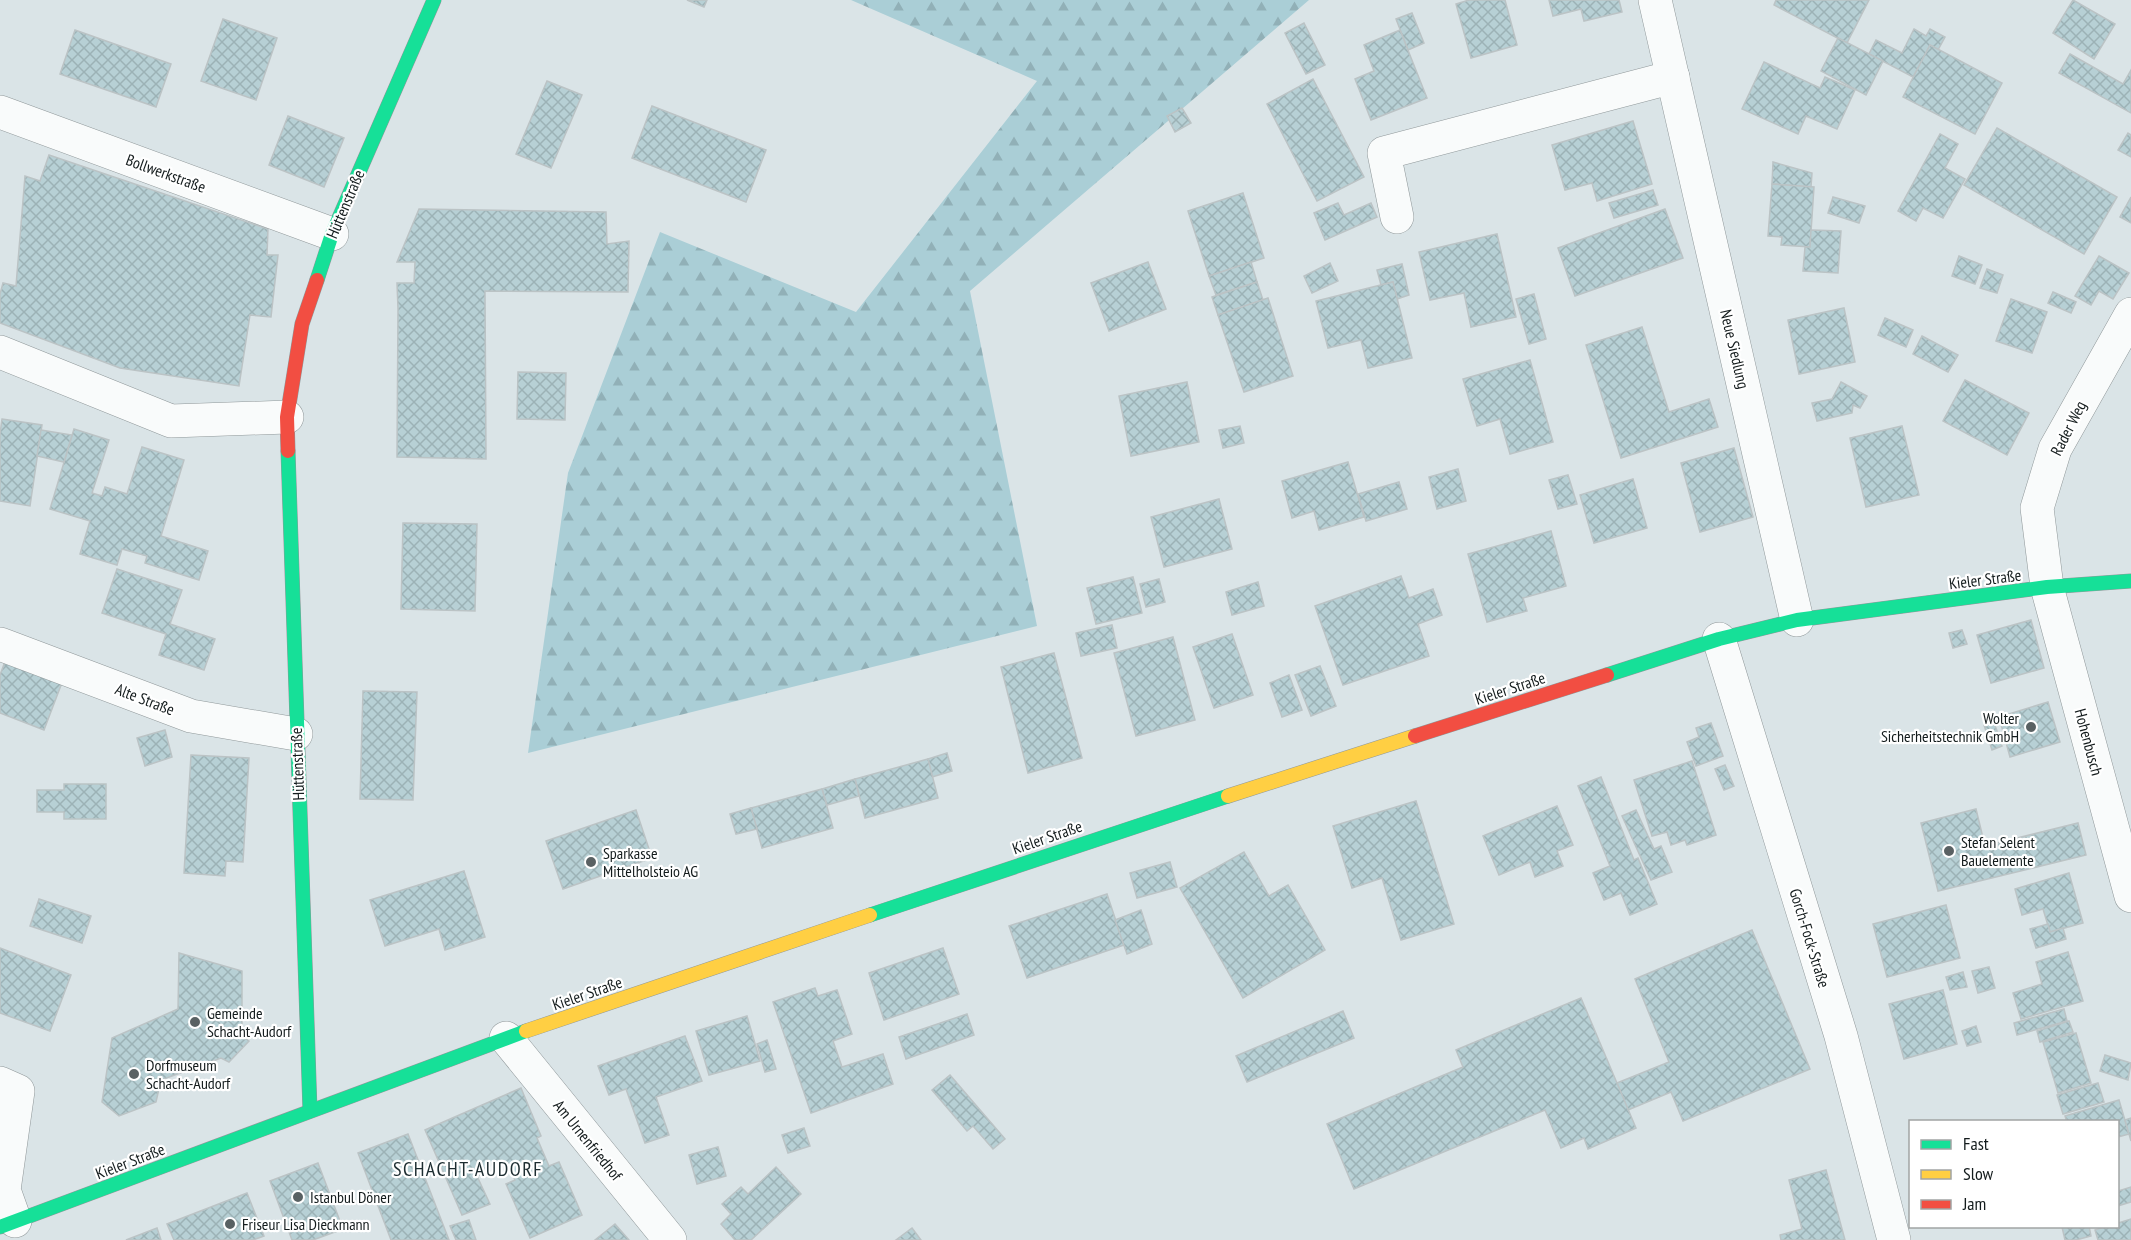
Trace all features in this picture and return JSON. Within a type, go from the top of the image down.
[{"type":"main road","name":"Hüttenstraße","points":[[310,1111],[287,417],[302,324],[332,234],[434,0]]},
{"type":"main road","name":"Kieler Straße","points":[[8,1224],[506,1038],[1114,832],[1719,639],[1797,620],[2047,587],[2131,581]]},
{"type":"street","name":"Neue Siedlung","points":[[1654,0],[1797,620]]},
{"type":"street","points":[[1397,217],[1384,153],[1673,77]]},
{"type":"street","name":"Bollwerkstraße","points":[[0,112],[332,234]]},
{"type":"street","name":"Rader Weg","points":[[2047,587],[2037,508],[2055,449],[2131,314]]},
{"type":"street","points":[[0,352],[171,421],[287,417]]},
{"type":"street","name":"Hohenbusch","points":[[2047,587],[2126,859],[2131,896]]},
{"type":"street","name":"Gorch-Fock-Straße","points":[[1719,639],[1840,1036],[1894,1240]]},
{"type":"street","name":"Alte Straße","points":[[0,644],[191,716],[296,734]]},
{"type":"street","name":"Am Urnenfriedhof","points":[[506,1038],[670,1240]]},
{"type":"street","points":[[0,1083],[18,1091],[4,1190],[8,1224]]},
{"type":"green space","points":[[851,0],[1309,0],[970,291],[1037,626],[528,753],[568,473],[660,232],[856,312],[1037,81]]},
{"type":"building","points":[[687,0],[707,0],[704,7]]},
{"type":"building","points":[[1469,0],[1505,0],[1517,45],[1471,58],[1456,4]]},
{"type":"building","points":[[1549,0],[1619,0],[1622,12],[1584,21],[1581,9],[1553,16]]},
{"type":"building","points":[[1776,0],[1869,0],[1847,43],[1774,5]]},
{"type":"building","points":[[2073,0],[2115,24],[2094,59],[2053,33]]},
{"type":"building","points":[[1412,13],[1424,43],[1408,50],[1396,19]]},
{"type":"building","points":[[223,19],[277,38],[256,100],[201,81]]},
{"type":"building","points":[[1304,23],[1325,65],[1306,74],[1285,33]]},
{"type":"building","points":[[1914,29],[1926,36],[1930,29],[1945,37],[1938,50],[1930,45],[1913,77],[1869,54],[1876,40],[1902,53]]},
{"type":"building","points":[[75,30],[171,64],[156,107],[60,74]]},
{"type":"building","points":[[1400,30],[1427,98],[1371,120],[1355,79],[1374,71],[1364,45]]},
{"type":"building","points":[[1838,38],[1883,61],[1866,95],[1821,71]]},
{"type":"building","points":[[1930,45],[2002,83],[1975,134],[1903,97]]},
{"type":"building","points":[[2070,54],[2123,84],[2131,70],[2131,113],[2059,73]]},
{"type":"building","points":[[1764,62],[1820,88],[1825,77],[1855,90],[1837,129],[1806,116],[1798,134],[1742,109]]},
{"type":"building","points":[[1313,79],[1364,177],[1317,201],[1267,104]]},
{"type":"building","points":[[547,81],[582,95],[551,168],[516,154]]},
{"type":"building","points":[[652,106],[766,150],[746,202],[632,158]]},
{"type":"building","points":[[1182,108],[1191,123],[1175,132],[1167,116]]},
{"type":"building","points":[[288,116],[344,138],[324,187],[269,165]]},
{"type":"building","points":[[1633,121],[1652,184],[1597,201],[1592,183],[1565,190],[1552,145]]},
{"type":"building","points":[[1997,128],[2117,197],[2084,254],[1964,185]]},
{"type":"building","points":[[2128,133],[2131,135],[2131,157],[2118,150]]},
{"type":"building","points":[[1940,134],[1958,144],[1945,168],[1965,179],[1943,218],[1923,208],[1916,221],[1898,211]]},
{"type":"building","points":[[49,155],[268,229],[267,255],[278,255],[271,317],[250,315],[239,386],[120,368],[0,323],[0,294],[3,283],[16,286],[25,176],[40,181]]},
{"type":"building","points":[[1773,162],[1812,173],[1811,187],[1772,184]]},
{"type":"building","points":[[1772,184],[1814,187],[1810,247],[1781,245],[1782,237],[1768,236]]},
{"type":"building","points":[[1653,190],[1658,205],[1614,218],[1609,203]]},
{"type":"building","points":[[1243,193],[1264,258],[1209,276],[1188,211]]},
{"type":"building","points":[[1833,197],[1865,206],[1859,223],[1828,213]]},
{"type":"building","points":[[2131,197],[2131,223],[2120,217]]},
{"type":"building","points":[[1338,203],[1344,215],[1371,203],[1377,217],[1325,240],[1314,213]]},
{"type":"building","points":[[419,209],[606,212],[607,244],[629,241],[628,292],[485,291],[486,459],[397,457],[397,283],[414,283],[415,262],[397,262]]},
{"type":"building","points":[[1665,209],[1683,258],[1575,296],[1558,248]]},
{"type":"building","points":[[1811,230],[1841,231],[1838,273],[1803,271],[1805,247],[1810,247]]},
{"type":"building","points":[[1497,234],[1516,317],[1471,327],[1464,293],[1430,300],[1419,252]]},
{"type":"building","points":[[1959,256],[1982,265],[1975,284],[1952,276]]},
{"type":"building","points":[[2099,256],[2129,273],[2113,299],[2099,291],[2091,305],[2075,296]]},
{"type":"building","points":[[1148,262],[1166,309],[1109,331],[1091,283]]},
{"type":"building","points":[[1251,262],[1257,282],[1216,295],[1209,276]]},
{"type":"building","points":[[1330,263],[1338,281],[1312,293],[1304,276]]},
{"type":"building","points":[[1402,264],[1409,295],[1397,299],[1393,282],[1381,285],[1377,270]]},
{"type":"building","points":[[1987,269],[2003,275],[1997,293],[1980,288]]},
{"type":"building","points":[[1257,282],[1263,300],[1218,315],[1212,297]]},
{"type":"building","points":[[1393,282],[1412,358],[1368,368],[1361,340],[1328,348],[1316,301]]},
{"type":"building","points":[[2053,292],[2076,302],[2071,313],[2048,303]]},
{"type":"building","points":[[1534,294],[1546,339],[1529,344],[1516,299]]},
{"type":"building","points":[[1268,298],[1293,376],[1244,392],[1218,315]]},
{"type":"building","points":[[2011,299],[2047,312],[2032,353],[1996,341]]},
{"type":"building","points":[[1844,308],[1855,362],[1799,374],[1788,320]]},
{"type":"building","points":[[1885,318],[1913,330],[1906,347],[1878,335]]},
{"type":"building","points":[[1642,327],[1669,412],[1709,399],[1718,427],[1621,458],[1586,345]]},
{"type":"building","points":[[1922,336],[1958,355],[1948,372],[1913,354]]},
{"type":"building","points":[[1530,360],[1553,442],[1510,454],[1500,419],[1477,426],[1463,379]]},
{"type":"building","points":[[518,372],[566,373],[565,420],[517,419]]},
{"type":"building","points":[[1965,380],[2029,413],[2007,455],[1943,421]]},
{"type":"building","points":[[1187,382],[1199,442],[1131,456],[1119,396]]},
{"type":"building","points":[[1841,382],[1867,396],[1860,408],[1853,405],[1852,413],[1817,421],[1812,403],[1832,399]]},
{"type":"building","points":[[2,419],[42,425],[30,506],[0,501]]},
{"type":"building","points":[[1240,426],[1244,443],[1223,448],[1219,430]]},
{"type":"building","points":[[1902,426],[1919,495],[1866,507],[1850,438]]},
{"type":"building","points":[[74,429],[109,440],[92,493],[102,496],[105,487],[127,494],[142,447],[184,460],[161,536],[208,551],[199,580],[145,563],[147,556],[122,549],[117,565],[80,554],[90,521],[50,509]]},
{"type":"building","points":[[41,430],[72,435],[64,462],[37,456]]},
{"type":"building","points":[[1734,448],[1753,517],[1700,532],[1681,463]]},
{"type":"building","points":[[1348,462],[1364,517],[1319,530],[1314,511],[1292,518],[1282,481]]},
{"type":"building","points":[[1458,469],[1466,501],[1437,509],[1429,477]]},
{"type":"building","points":[[1568,475],[1577,504],[1558,509],[1549,480]]},
{"type":"building","points":[[1633,479],[1647,528],[1594,543],[1580,495]]},
{"type":"building","points":[[1399,482],[1407,509],[1366,521],[1358,494]]},
{"type":"building","points":[[1219,499],[1232,549],[1164,567],[1151,517]]},
{"type":"building","points":[[403,523],[477,524],[475,611],[401,609]]},
{"type":"building","points":[[1551,531],[1566,586],[1523,598],[1527,611],[1487,622],[1468,554]]},
{"type":"building","points":[[117,569],[182,590],[170,624],[215,639],[204,670],[159,655],[166,634],[102,613]]},
{"type":"building","points":[[1401,576],[1409,598],[1433,589],[1442,615],[1418,624],[1429,656],[1343,685],[1315,606]]},
{"type":"building","points":[[1133,577],[1142,613],[1096,624],[1087,588]]},
{"type":"building","points":[[1159,579],[1165,602],[1146,607],[1140,584]]},
{"type":"building","points":[[1258,582],[1264,606],[1232,615],[1226,592]]},
{"type":"building","points":[[2031,620],[2044,668],[1991,683],[1977,635]]},
{"type":"building","points":[[1112,625],[1117,648],[1081,656],[1076,633]]},
{"type":"building","points":[[1962,630],[1967,644],[1953,648],[1949,633]]},
{"type":"building","points":[[1232,634],[1253,695],[1214,708],[1193,647]]},
{"type":"building","points":[[1173,637],[1195,720],[1136,736],[1114,653]]},
{"type":"building","points":[[1054,653],[1082,758],[1028,773],[1001,667]]},
{"type":"building","points":[[6,659],[63,680],[44,730],[0,713],[0,675]]},
{"type":"building","points":[[1320,666],[1336,706],[1311,716],[1295,675]]},
{"type":"building","points":[[1289,675],[1302,710],[1282,717],[1270,683]]},
{"type":"building","points":[[363,691],[417,692],[413,800],[360,799]]},
{"type":"building","points":[[2048,702],[2060,742],[2010,757],[1999,717]]},
{"type":"building","points":[[1994,722],[2002,746],[1992,750],[1984,725]]},
{"type":"building","points":[[1711,723],[1723,756],[1696,766],[1687,742],[1699,737],[1696,728]]},
{"type":"building","points":[[165,730],[172,757],[145,766],[137,738]]},
{"type":"building","points":[[947,753],[952,771],[932,777],[928,759]]},
{"type":"building","points":[[191,755],[249,758],[243,862],[226,861],[225,876],[184,873]]},
{"type":"building","points":[[928,759],[938,798],[865,818],[855,779]]},
{"type":"building","points":[[1692,761],[1716,835],[1687,845],[1685,840],[1671,845],[1667,832],[1652,836],[1634,780]]},
{"type":"building","points":[[1725,765],[1734,786],[1724,790],[1715,769]]},
{"type":"building","points":[[1601,777],[1634,860],[1638,858],[1657,904],[1630,915],[1621,893],[1604,900],[1593,873],[1610,866],[1578,786]]},
{"type":"building","points":[[855,779],[859,796],[827,805],[822,789]]},
{"type":"building","points":[[64,784],[106,784],[106,819],[64,819],[64,812],[37,812],[37,790],[64,790]]},
{"type":"building","points":[[822,789],[833,828],[762,848],[751,808]]},
{"type":"building","points":[[1416,801],[1454,924],[1401,940],[1382,878],[1352,888],[1333,826]]},
{"type":"building","points":[[1557,806],[1573,845],[1557,851],[1563,866],[1535,877],[1530,862],[1499,875],[1483,836]]},
{"type":"building","points":[[751,808],[757,829],[736,834],[730,814]]},
{"type":"building","points":[[1976,809],[1985,846],[2078,823],[2086,855],[1938,891],[1921,823]]},
{"type":"building","points":[[636,810],[652,858],[563,889],[546,841]]},
{"type":"building","points":[[1636,810],[1654,849],[1661,846],[1672,872],[1651,880],[1622,816]]},
{"type":"building","points":[[1244,852],[1269,896],[1288,885],[1325,950],[1243,998],[1180,888]]},
{"type":"building","points":[[1170,862],[1177,887],[1137,898],[1130,873]]},
{"type":"building","points":[[464,871],[485,937],[445,950],[439,929],[385,946],[370,900]]},
{"type":"building","points":[[2069,873],[2083,923],[2050,932],[2043,909],[2022,915],[2015,889]]},
{"type":"building","points":[[1107,894],[1124,945],[1027,978],[1009,926]]},
{"type":"building","points":[[39,899],[91,916],[82,943],[30,926]]},
{"type":"building","points":[[1946,905],[1960,958],[1887,977],[1873,924]]},
{"type":"building","points":[[1141,910],[1152,944],[1127,954],[1115,920]]},
{"type":"building","points":[[2048,924],[2050,932],[2063,928],[2066,939],[2036,948],[2030,929]]},
{"type":"building","points":[[1752,930],[1810,1069],[1683,1121],[1671,1092],[1628,1110],[1617,1083],[1669,1062],[1635,979]]},
{"type":"building","points":[[0,948],[71,975],[50,1031],[0,1013]]},
{"type":"building","points":[[943,948],[959,994],[884,1020],[869,973]]},
{"type":"building","points":[[2068,952],[2083,1001],[2021,1019],[2013,993],[2042,984],[2036,962]]},
{"type":"building","name":"Gemeinde Schacht-Audorf","points":[[179,953],[242,971],[242,1035],[249,1041],[229,1062],[221,1058],[161,1080],[156,1102],[119,1116],[102,1102],[112,1038],[178,1009]]},
{"type":"building","points":[[1989,967],[1995,988],[1978,993],[1972,971]]},
{"type":"building","points":[[1963,972],[1967,987],[1950,990],[1946,977]]},
{"type":"building","points":[[815,988],[818,996],[837,990],[852,1034],[833,1041],[842,1067],[883,1054],[893,1084],[811,1113],[773,1002]]},
{"type":"building","points":[[1943,990],[1957,1044],[1904,1059],[1889,1004]]},
{"type":"building","points":[[1581,998],[1636,1128],[1588,1149],[1584,1138],[1561,1148],[1545,1110],[1354,1189],[1327,1124],[1463,1067],[1456,1050]]},
{"type":"building","points":[[2064,1009],[2067,1021],[2017,1035],[2014,1023]]},
{"type":"building","points":[[1343,1011],[1354,1038],[1247,1082],[1236,1056]]},
{"type":"building","points":[[967,1014],[974,1035],[906,1059],[899,1037]]},
{"type":"building","points":[[747,1016],[760,1061],[709,1075],[696,1031]]},
{"type":"building","points":[[2069,1021],[2073,1032],[2040,1042],[2037,1031]]},
{"type":"building","points":[[1976,1026],[1981,1042],[1967,1046],[1962,1031]]},
{"type":"building","points":[[2076,1033],[2091,1083],[2058,1093],[2043,1042]]},
{"type":"building","points":[[685,1036],[702,1081],[656,1097],[669,1135],[645,1143],[626,1089],[609,1095],[598,1066]]},
{"type":"building","points":[[767,1040],[776,1069],[765,1072],[757,1044]]},
{"type":"building","points":[[2105,1055],[2131,1063],[2128,1080],[2100,1071]]},
{"type":"building","points":[[950,1075],[1005,1139],[993,1149],[973,1126],[967,1131],[932,1090]]},
{"type":"building","points":[[2098,1083],[2104,1102],[2063,1114],[2057,1095]]},
{"type":"building","points":[[521,1088],[541,1136],[537,1138],[549,1166],[559,1162],[582,1215],[530,1238],[506,1184],[515,1180],[508,1163],[477,1176],[490,1204],[462,1215],[425,1130]]},
{"type":"building","points":[[2119,1100],[2129,1134],[2119,1137],[2119,1120],[2066,1120],[2065,1116]]},
{"type":"building","points":[[2131,1118],[2131,1141],[2125,1120]]},
{"type":"building","points":[[804,1128],[810,1146],[788,1153],[782,1135]]},
{"type":"building","points":[[408,1134],[449,1240],[391,1240],[358,1153]]},
{"type":"building","points":[[718,1147],[726,1176],[697,1184],[689,1155]]},
{"type":"building","points":[[318,1163],[343,1229],[313,1240],[292,1240],[270,1181]]},
{"type":"building","points":[[776,1167],[801,1194],[751,1240],[735,1240],[721,1224],[731,1214],[722,1204],[741,1187],[748,1194]]},
{"type":"building","points":[[1826,1170],[1845,1240],[1781,1240],[1780,1235],[1802,1229],[1789,1180]]},
{"type":"building","points":[[2131,1187],[2131,1202],[2119,1206],[2119,1191]]},
{"type":"building","points":[[247,1193],[264,1236],[253,1240],[174,1240],[167,1224]]},
{"type":"building","points":[[2131,1219],[2131,1240],[2098,1240],[2095,1230],[2119,1228],[2119,1223]]},
{"type":"building","points":[[469,1220],[476,1240],[456,1240],[450,1226]]},
{"type":"building","points":[[615,1224],[629,1240],[595,1240]]},
{"type":"building","points":[[157,1228],[161,1240],[126,1240]]},
{"type":"building","points":[[912,1228],[921,1240],[896,1240]]},
{"type":"building","points":[[2062,1228],[2089,1228],[2091,1236],[2065,1240]]},
{"type":"traffic: fast","points":[[317,280],[332,234],[434,0]]},
{"type":"traffic: fast","points":[[288,451],[310,1111]]},
{"type":"traffic: fast","points":[[1607,675],[1719,639],[1797,620],[2047,587],[2131,581]]},
{"type":"traffic: fast","points":[[870,915],[1228,796]]},
{"type":"traffic: fast","points":[[0,1227],[526,1031]]},
{"type":"traffic: slow","points":[[1228,796],[1415,736]]},
{"type":"traffic: slow","points":[[526,1031],[870,915]]},
{"type":"traffic: jam","points":[[288,451],[287,417],[302,324],[317,280]]},
{"type":"traffic: jam","points":[[1415,736],[1607,675]]},
{"type":"place","name":"Wolter Sicherheitstechnik GmbH","points":[[2031,727]]},
{"type":"place","name":"Stefan Selent Bauelemente","points":[[1949,851]]},
{"type":"place","name":"Sparkasse Mittelholsteio AG","points":[[591,862]]},
{"type":"place","name":"Gemeinde Schacht-Audorf","points":[[195,1022]]},
{"type":"place","name":"Dorfmuseum Schacht-Audorf","points":[[134,1074]]},
{"type":"place","name":"Istanbul Döner","points":[[298,1197]]},
{"type":"place","name":"Friseur Lisa Dieckmann","points":[[230,1224]]},
{"type":"district","name":"SCHACHT-AUDORF","points":[[468,1169]]}]
